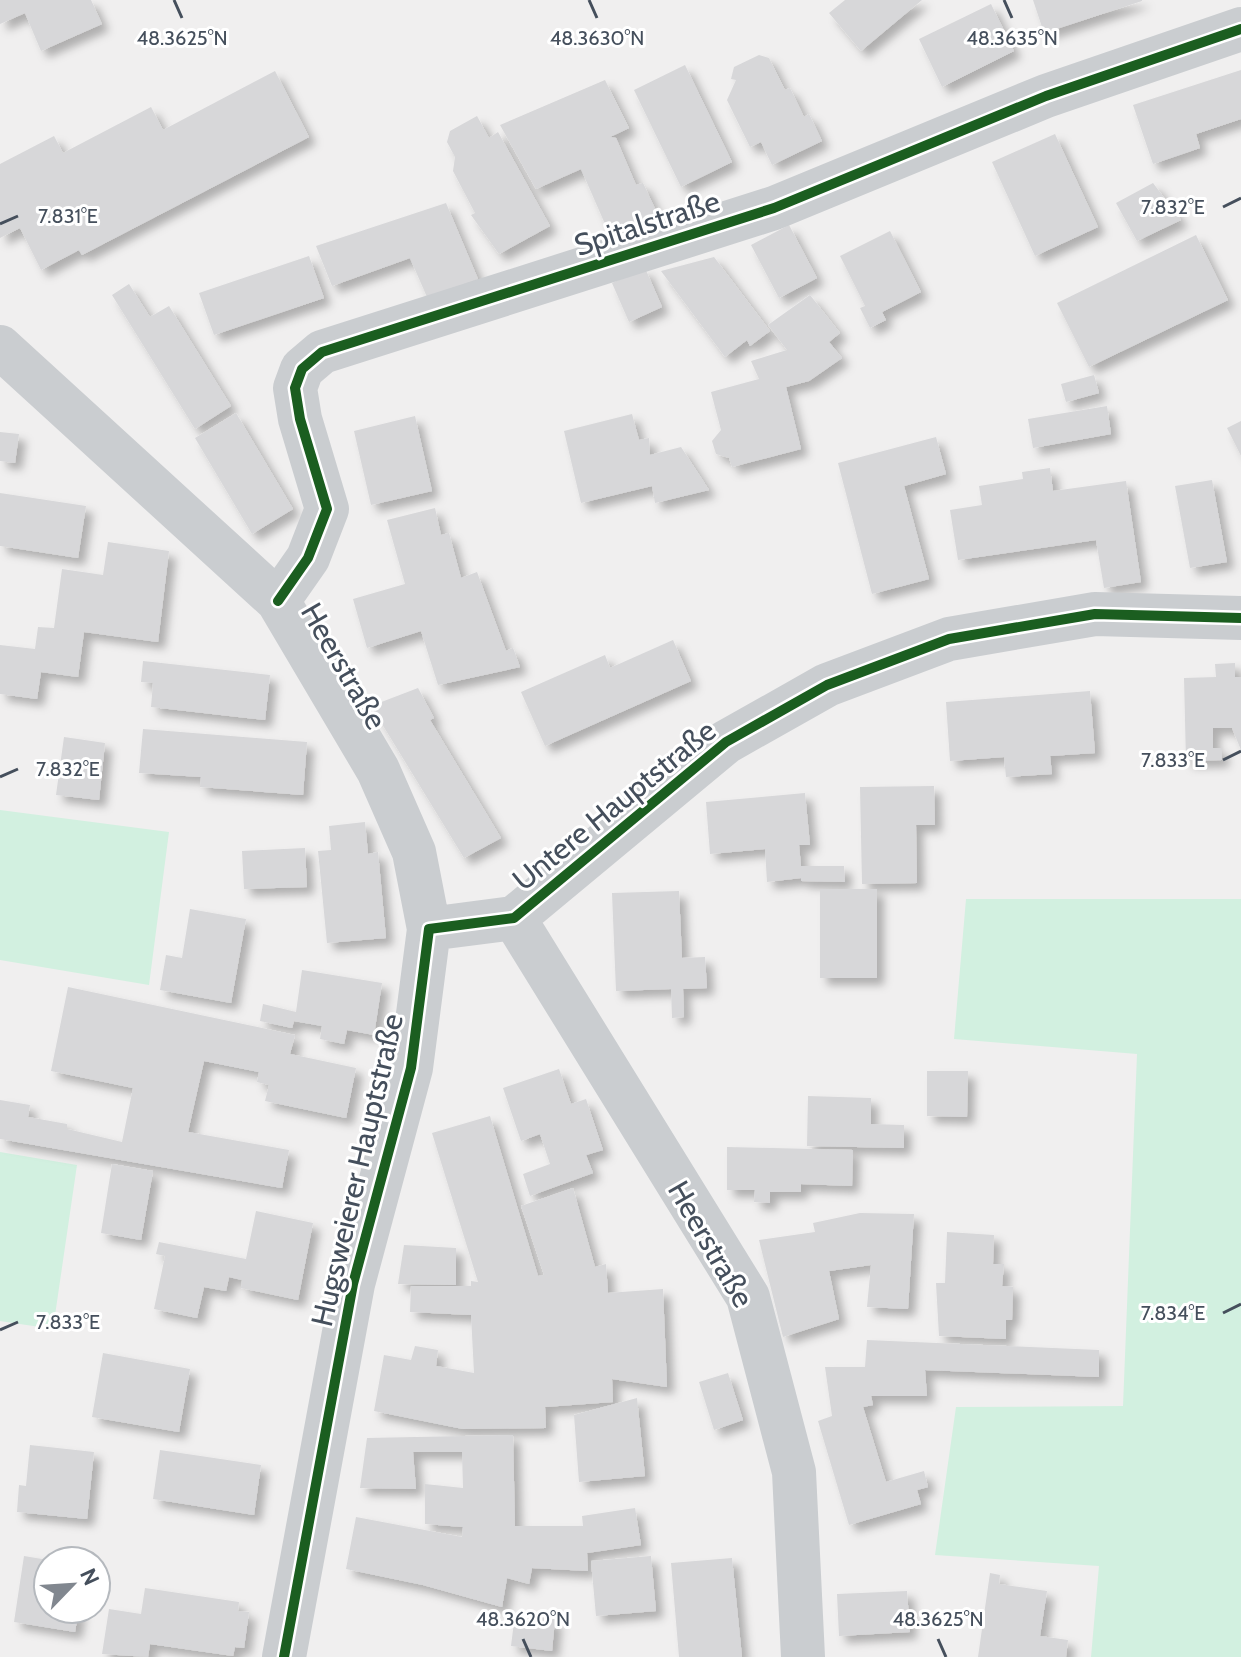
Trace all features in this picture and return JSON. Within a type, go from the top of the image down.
[{"type":"street","name":"Spitalstraße","points":[[278,601],[308,558],[327,509],[300,419],[295,388],[302,369],[322,352],[774,208],[1046,96],[1241,29]]},
{"type":"street","name":"Heerstraße","points":[[0,347],[278,601],[378,770],[414,852],[429,929]]},
{"type":"street","name":"Untere Hauptstraße","points":[[429,929],[514,918],[726,742],[827,685],[949,639],[1095,614],[1241,618]]},
{"type":"street","name":"Heerstraße","points":[[514,918],[748,1297],[794,1472],[803,1657]]},
{"type":"street","name":"Hugsweierer Hauptstraße","points":[[284,1657],[353,1284],[411,1068],[429,929]]},
{"type":"green space","points":[[0,810],[169,832],[149,985],[0,960]]},
{"type":"green space","points":[[966,899],[1241,899],[1241,1657],[1091,1657],[1099,1566],[935,1555],[956,1407],[1123,1406],[1137,1054],[954,1039]]},
{"type":"green space","points":[[0,1152],[77,1165],[53,1329],[0,1321]]},
{"type":"building","points":[[0,0],[91,0],[102,24],[41,51],[25,13],[0,24]]},
{"type":"building","points":[[845,0],[922,0],[861,51],[829,13]]},
{"type":"building","points":[[1033,0],[1142,0],[1142,1],[1044,33]]},
{"type":"building","points":[[991,4],[1014,51],[942,87],[919,39]]},
{"type":"building","points":[[759,55],[769,58],[785,90],[790,88],[804,117],[809,114],[822,141],[772,165],[761,142],[750,147],[727,100],[736,80],[731,79],[734,67]]},
{"type":"building","points":[[685,65],[732,162],[681,187],[634,90]]},
{"type":"building","points":[[1241,70],[1241,119],[1196,134],[1200,148],[1153,164],[1133,105]]},
{"type":"building","points":[[275,71],[309,137],[82,255],[79,250],[41,270],[20,228],[0,238],[0,164],[54,136],[63,153],[151,107],[163,130]]},
{"type":"building","points":[[605,80],[629,128],[610,137],[616,138],[636,185],[643,183],[657,213],[609,233],[581,169],[536,189],[500,125]]},
{"type":"building","points":[[477,116],[489,138],[498,132],[550,226],[499,254],[471,215],[475,213],[453,171],[455,157],[447,142],[450,131]]},
{"type":"building","points":[[1055,134],[1098,227],[1035,256],[992,162]]},
{"type":"building","points":[[1153,183],[1181,220],[1137,241],[1116,203]]},
{"type":"building","points":[[446,203],[478,279],[427,297],[410,258],[332,286],[316,246]]},
{"type":"building","points":[[789,225],[817,278],[779,298],[751,245]]},
{"type":"building","points":[[890,231],[921,292],[882,312],[886,320],[870,328],[860,308],[865,306],[840,256]]},
{"type":"building","points":[[1196,235],[1228,300],[1089,367],[1057,303]]},
{"type":"building","points":[[309,256],[324,298],[214,335],[199,293]]},
{"type":"building","points":[[714,257],[770,331],[750,346],[747,340],[725,357],[661,271]]},
{"type":"building","points":[[645,268],[662,307],[629,322],[612,283]]},
{"type":"building","points":[[129,284],[150,317],[169,306],[231,406],[195,429],[112,295]]},
{"type":"building","points":[[810,295],[840,333],[829,342],[842,358],[809,381],[786,387],[801,449],[732,467],[729,458],[716,454],[712,441],[721,430],[711,392],[759,379],[751,361],[787,350],[768,325]]},
{"type":"building","points":[[1094,375],[1099,393],[1066,402],[1061,384]]},
{"type":"building","points":[[1107,406],[1111,434],[1033,448],[1028,419]]},
{"type":"building","points":[[236,413],[293,509],[252,534],[195,438]]},
{"type":"building","points":[[632,414],[639,440],[649,438],[650,455],[681,447],[709,490],[655,503],[652,486],[581,503],[564,431]]},
{"type":"building","points":[[415,416],[432,491],[371,505],[354,431]]},
{"type":"building","points":[[1241,421],[1241,456],[1227,428]]},
{"type":"building","points":[[0,432],[19,434],[15,463],[0,461]]},
{"type":"building","points":[[936,437],[946,474],[904,486],[929,579],[872,594],[838,463]]},
{"type":"building","points":[[1050,468],[1053,491],[1126,481],[1141,582],[1104,588],[1096,540],[958,560],[950,510],[982,505],[979,486],[1023,479],[1022,472]]},
{"type":"building","points":[[1212,480],[1227,562],[1190,568],[1175,486]]},
{"type":"building","points":[[0,493],[86,506],[78,558],[0,546]]},
{"type":"building","points":[[435,508],[441,535],[449,533],[461,578],[477,572],[506,651],[513,648],[520,667],[438,685],[421,631],[367,648],[353,599],[405,584],[387,520]]},
{"type":"building","points":[[108,542],[169,551],[158,642],[84,632],[78,677],[41,672],[37,699],[0,694],[0,645],[35,649],[38,627],[54,628],[62,569],[103,575]]},
{"type":"building","points":[[673,640],[691,681],[545,746],[521,692],[605,655],[610,668]]},
{"type":"building","points":[[143,661],[270,675],[265,720],[151,707],[153,683],[141,682]]},
{"type":"building","points":[[1235,663],[1235,677],[1241,677],[1241,750],[1232,728],[1213,728],[1213,748],[1222,748],[1222,760],[1186,761],[1184,678],[1216,677],[1215,664]]},
{"type":"building","points":[[418,688],[434,718],[430,720],[501,838],[464,858],[371,706]]},
{"type":"building","points":[[1090,691],[1095,753],[1050,756],[1052,774],[1006,777],[1004,757],[950,761],[946,702]]},
{"type":"building","points":[[143,729],[307,742],[303,795],[200,787],[201,777],[139,773]]},
{"type":"building","points":[[64,737],[105,743],[99,800],[56,795]]},
{"type":"building","points":[[934,786],[935,825],[916,825],[917,883],[862,884],[860,787]]},
{"type":"building","points":[[805,793],[810,845],[799,845],[801,866],[844,866],[845,882],[801,881],[801,878],[767,882],[765,849],[710,854],[706,802]]},
{"type":"building","points":[[365,822],[368,854],[378,852],[386,938],[327,943],[318,851],[331,850],[329,826]]},
{"type":"building","points":[[305,848],[307,887],[244,889],[242,851]]},
{"type":"building","points":[[820,889],[877,889],[877,978],[820,978]]},
{"type":"building","points":[[679,891],[682,958],[705,957],[707,988],[683,989],[684,1017],[672,1018],[671,989],[616,991],[612,893]]},
{"type":"building","points":[[190,909],[246,919],[231,1003],[160,990],[166,955],[182,958]]},
{"type":"building","points":[[302,970],[382,983],[374,1035],[347,1030],[344,1044],[320,1039],[322,1026],[294,1021],[292,1028],[260,1021],[263,1004],[296,1012]]},
{"type":"building","points":[[68,987],[295,1035],[290,1054],[356,1068],[346,1118],[265,1101],[269,1085],[257,1082],[259,1072],[204,1061],[188,1132],[289,1150],[282,1188],[0,1139],[0,1100],[30,1105],[28,1117],[67,1124],[67,1129],[122,1142],[133,1088],[51,1071]]},
{"type":"building","points":[[559,1069],[571,1104],[586,1099],[603,1150],[586,1155],[593,1173],[530,1196],[523,1174],[550,1164],[540,1134],[521,1141],[503,1088]]},
{"type":"building","points":[[927,1071],[968,1071],[967,1117],[927,1116]]},
{"type":"building","points":[[808,1096],[871,1098],[871,1124],[904,1125],[904,1148],[807,1146]]},
{"type":"building","points":[[490,1116],[538,1276],[544,1275],[521,1206],[573,1188],[595,1267],[606,1264],[608,1293],[663,1289],[667,1387],[612,1379],[613,1402],[545,1407],[546,1428],[463,1429],[374,1411],[384,1355],[411,1360],[415,1346],[438,1350],[436,1366],[474,1373],[471,1315],[410,1312],[411,1286],[471,1286],[471,1281],[478,1282],[432,1133]]},
{"type":"building","points":[[727,1147],[853,1150],[852,1186],[801,1184],[801,1192],[770,1192],[770,1203],[754,1202],[755,1190],[727,1190]]},
{"type":"building","points":[[112,1164],[153,1171],[141,1240],[101,1233]]},
{"type":"building","points":[[256,1211],[313,1223],[298,1300],[241,1288],[242,1280],[229,1277],[226,1291],[204,1287],[197,1318],[154,1309],[165,1256],[156,1254],[159,1242],[246,1259]]},
{"type":"building","points":[[860,1213],[914,1214],[908,1309],[867,1307],[871,1265],[829,1271],[839,1319],[783,1337],[759,1240],[815,1232],[813,1223]]},
{"type":"building","points":[[947,1232],[994,1235],[993,1264],[1004,1264],[1002,1286],[1013,1287],[1012,1320],[1006,1320],[1006,1339],[939,1336],[936,1283],[945,1283]]},
{"type":"building","points":[[404,1245],[456,1248],[456,1285],[398,1284]]},
{"type":"building","points":[[867,1340],[1099,1350],[1099,1377],[925,1370],[927,1396],[871,1396],[873,1405],[863,1407],[886,1482],[924,1471],[928,1487],[917,1490],[921,1504],[849,1525],[818,1421],[832,1416],[825,1367],[865,1367]]},
{"type":"building","points":[[103,1353],[190,1369],[179,1432],[92,1417]]},
{"type":"building","points":[[728,1373],[743,1420],[714,1430],[699,1382]]},
{"type":"building","points":[[637,1398],[645,1476],[579,1482],[574,1415]]},
{"type":"building","points":[[513,1435],[515,1526],[583,1526],[582,1516],[635,1508],[641,1545],[587,1553],[588,1571],[532,1568],[529,1584],[507,1578],[502,1607],[423,1585],[346,1569],[356,1517],[462,1537],[463,1527],[425,1524],[425,1484],[463,1488],[462,1452],[413,1452],[416,1489],[360,1488],[367,1438]]},
{"type":"building","points":[[30,1445],[94,1452],[87,1519],[17,1512],[19,1485],[26,1486]]},
{"type":"building","points":[[160,1450],[261,1465],[254,1515],[153,1499]]},
{"type":"building","points":[[24,1556],[32,1557],[32,1625],[14,1622]]},
{"type":"building","points":[[651,1556],[656,1611],[596,1616],[591,1561]]},
{"type":"building","points":[[732,1558],[742,1657],[679,1657],[671,1563]]},
{"type":"building","points":[[990,1573],[1000,1575],[999,1584],[1047,1591],[1040,1636],[1068,1640],[1066,1657],[978,1657]]},
{"type":"building","points":[[145,1588],[239,1602],[238,1611],[249,1612],[244,1648],[235,1647],[233,1656],[150,1644],[148,1657],[102,1654],[107,1625],[112,1625],[112,1609],[141,1614]]},
{"type":"building","points":[[907,1591],[910,1632],[839,1636],[837,1594]]},
{"type":"building","points":[[515,1614],[555,1619],[552,1651],[511,1646]]},
{"type":"building","points":[[32,1625],[76,1625],[75,1632]]},
{"type":"cycle path","points":[[278,601],[308,558],[327,509],[300,419],[295,388],[302,369],[322,352],[774,208],[1046,96],[1241,29]]},
{"type":"cycle path","points":[[284,1657],[353,1284],[411,1068],[429,929],[514,918],[726,742],[827,685],[949,639],[1095,614],[1241,618]]}]
